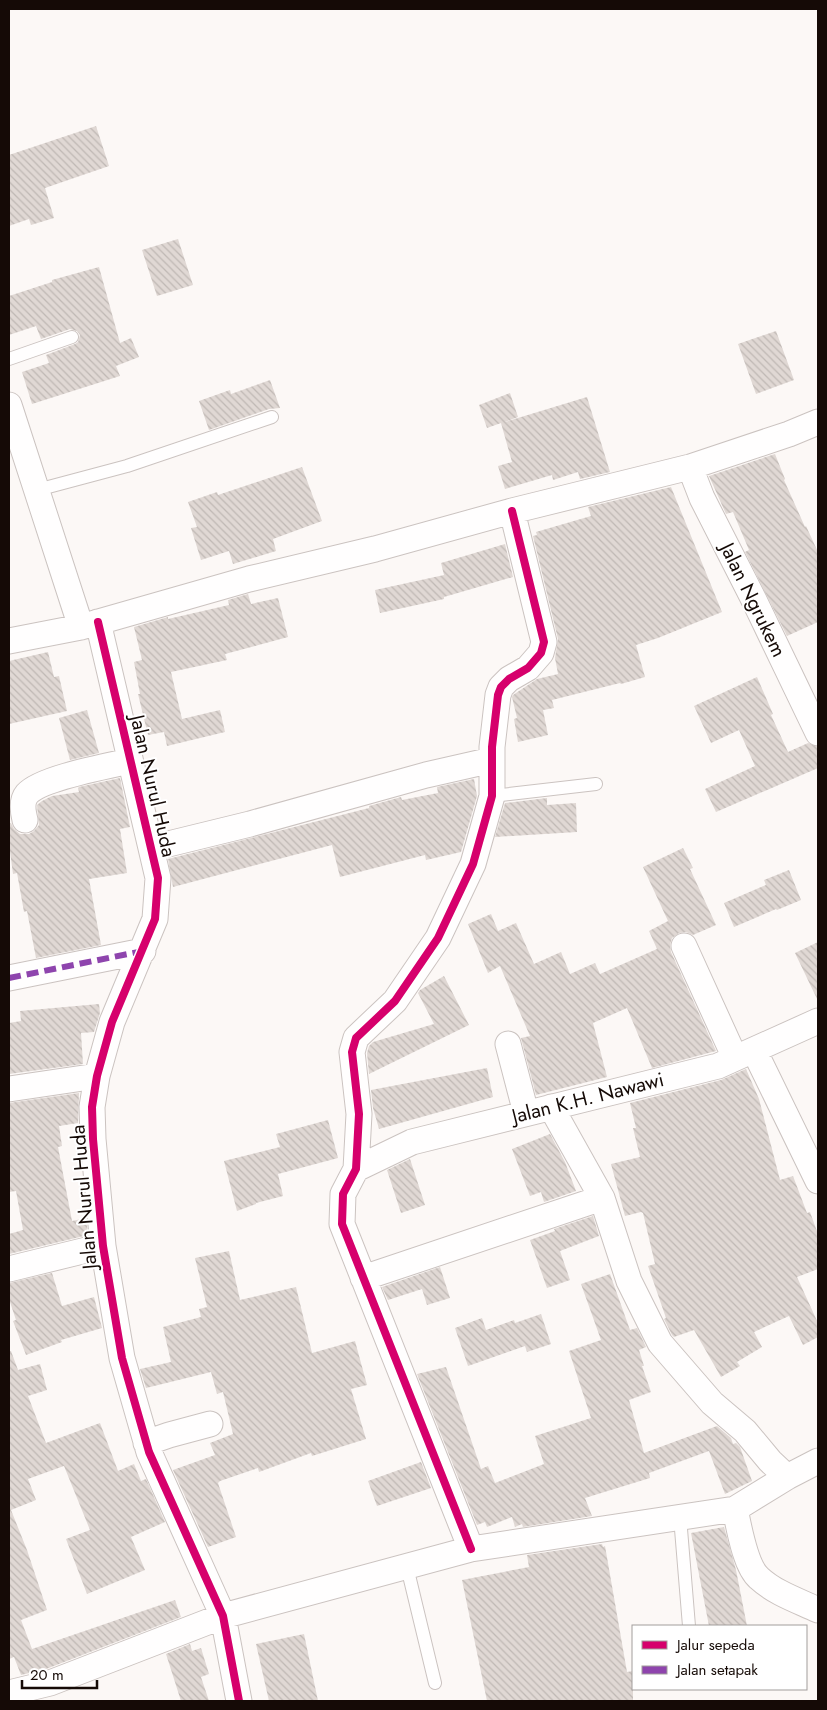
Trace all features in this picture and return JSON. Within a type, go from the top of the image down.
[{"type":"street","name":"Jalan Nurul Huda","points":[[10,417],[90,625],[130,761],[158,878],[155,919],[112,1022],[97,1076],[92,1107],[93,1139],[103,1246],[122,1358],[146,1443],[223,1616],[240,1701]]},
{"type":"street","points":[[9,641],[90,625],[249,579],[375,549],[512,511],[690,467],[789,434],[818,422]]},
{"type":"street","name":"Jalan Ngrukem","points":[[690,467],[702,498],[818,732]]},
{"type":"street","points":[[471,1550],[342,1224],[343,1194],[356,1169],[358,1114],[352,1052],[356,1038],[395,1001],[438,938],[474,864],[492,796],[492,760],[498,695],[501,687],[509,679],[528,668],[541,653],[544,642],[512,511]]},
{"type":"street","points":[[152,848],[250,824],[426,775],[492,760]]},
{"type":"street","points":[[24,820],[23,809],[26,794],[43,784],[73,774],[130,761]]},
{"type":"street","points":[[684,946],[818,1181]]},
{"type":"street","points":[[9,978],[143,951]]},
{"type":"street","name":"Jalan K.H. Nawawi","points":[[356,1169],[412,1142],[718,1066],[818,1021]]},
{"type":"street","points":[[508,1044],[526,1113]]},
{"type":"street","points":[[9,1089],[97,1076]]},
{"type":"street","points":[[551,1107],[602,1198],[630,1281],[660,1343],[712,1403],[744,1431],[787,1478]]},
{"type":"street","points":[[363,1278],[602,1198]]},
{"type":"street","points":[[9,1269],[103,1246]]},
{"type":"street","points":[[146,1443],[169,1434],[210,1424]]},
{"type":"street","points":[[9,1693],[50,1683],[223,1616],[471,1550],[735,1508],[818,1461]]},
{"type":"street","points":[[735,1508],[744,1551],[758,1578],[818,1610]]},
{"type":"lane","points":[[9,359],[72,338]]},
{"type":"lane","points":[[37,490],[127,466],[272,417]]},
{"type":"lane","points":[[492,796],[596,784]]},
{"type":"lane","points":[[680,1517],[689,1625]]},
{"type":"lane","points":[[408,1567],[435,1683]]},
{"type":"building","points":[[96,126],[109,166],[45,188],[54,218],[31,225],[29,219],[9,226],[9,155]]},
{"type":"building","points":[[178,239],[193,285],[157,296],[142,250]]},
{"type":"building","points":[[99,267],[120,343],[131,338],[139,357],[116,366],[120,376],[32,404],[22,372],[49,363],[46,355],[75,344],[78,342],[80,335],[77,331],[70,329],[41,339],[36,326],[9,335],[9,296],[52,282],[52,280]]},
{"type":"building","points":[[776,331],[794,380],[756,394],[738,344]]},
{"type":"building","points":[[270,380],[280,408],[269,409],[209,430],[199,401],[230,390],[231,394]]},
{"type":"building","points":[[510,393],[518,417],[505,422],[587,397],[610,472],[580,479],[578,472],[553,480],[552,475],[505,489],[498,466],[512,462],[501,423],[487,428],[479,405]]},
{"type":"building","points":[[775,454],[784,480],[818,552],[818,622],[787,636],[745,552],[749,550],[733,512],[726,514],[709,476]]},
{"type":"building","points":[[302,467],[322,521],[273,539],[276,551],[233,564],[229,551],[201,560],[191,528],[197,527],[188,502],[217,492],[218,495]]},
{"type":"building","points":[[671,487],[722,612],[636,645],[645,677],[552,700],[554,708],[543,710],[548,735],[518,742],[514,719],[517,718],[513,695],[537,679],[558,674],[555,658],[558,639],[533,536],[537,535],[536,532],[591,516],[588,507]]},
{"type":"building","points":[[505,544],[513,577],[444,597],[444,599],[380,613],[375,590],[444,575],[441,563]]},
{"type":"building","points":[[248,594],[251,604],[278,598],[288,637],[225,654],[227,660],[171,672],[182,719],[220,710],[225,732],[167,746],[164,732],[148,735],[138,694],[140,694],[134,662],[142,660],[134,627],[168,617],[168,619],[229,605],[228,600]]},
{"type":"building","points":[[48,652],[54,677],[59,676],[67,711],[9,724],[9,661]]},
{"type":"building","points":[[757,677],[773,714],[771,715],[788,752],[808,743],[818,747],[818,768],[716,812],[705,789],[755,766],[739,730],[711,743],[694,706]]},
{"type":"building","points":[[87,710],[99,753],[70,760],[59,718]]},
{"type":"building","points":[[120,778],[130,827],[120,829],[127,873],[89,879],[101,945],[36,958],[27,911],[24,912],[17,873],[13,874],[9,844],[9,823],[20,834],[29,834],[39,825],[37,805],[42,801],[52,796],[79,792],[79,787]]},
{"type":"building","points":[[474,779],[477,796],[461,852],[426,860],[425,855],[340,877],[332,845],[173,887],[168,859],[369,808],[369,806],[401,797],[402,800],[438,793],[437,787]]},
{"type":"building","points":[[547,798],[547,805],[576,803],[577,832],[495,837],[505,803]]},
{"type":"building","points":[[683,848],[693,868],[690,869],[716,925],[693,935],[686,932],[679,933],[672,938],[671,952],[716,1051],[652,1068],[627,1008],[593,1023],[607,1077],[536,1095],[521,1038],[530,1036],[500,966],[488,973],[468,924],[491,914],[498,931],[516,923],[534,964],[561,952],[570,974],[595,963],[600,974],[657,949],[649,931],[668,921],[643,867]]},
{"type":"building","points":[[789,870],[801,900],[734,927],[724,903],[766,885],[764,880]]},
{"type":"building","points":[[818,942],[818,1001],[795,953]]},
{"type":"building","points":[[444,976],[469,1025],[369,1074],[367,1053],[369,1046],[373,1042],[434,1024],[418,993]]},
{"type":"building","points":[[99,1004],[100,1013],[94,1032],[81,1033],[83,1064],[9,1074],[9,1023],[21,1021],[20,1011]]},
{"type":"building","points":[[487,1068],[493,1097],[379,1129],[373,1108],[371,1090]]},
{"type":"building","points":[[746,1069],[759,1099],[780,1180],[793,1176],[807,1213],[810,1212],[818,1234],[818,1269],[797,1277],[818,1323],[818,1337],[803,1345],[789,1316],[754,1332],[762,1347],[737,1362],[740,1366],[721,1377],[694,1330],[674,1337],[672,1335],[664,1319],[666,1318],[648,1266],[655,1264],[643,1213],[625,1216],[611,1164],[640,1157],[633,1128],[636,1128],[630,1103],[721,1080]]},
{"type":"building","points":[[79,1093],[78,1123],[59,1126],[62,1146],[58,1147],[72,1221],[86,1218],[88,1235],[9,1254],[9,1234],[23,1230],[16,1191],[9,1192],[9,1103]]},
{"type":"building","points":[[328,1120],[338,1158],[278,1174],[283,1196],[256,1203],[237,1211],[224,1161],[280,1147],[276,1134]]},
{"type":"building","points":[[550,1134],[565,1162],[576,1191],[544,1202],[541,1192],[530,1196],[512,1149]]},
{"type":"building","points":[[410,1159],[425,1205],[401,1213],[387,1170]]},
{"type":"building","points":[[593,1216],[599,1236],[560,1251],[570,1280],[547,1288],[530,1240],[555,1231],[554,1229]]},
{"type":"building","points":[[229,1251],[240,1300],[296,1287],[312,1353],[355,1341],[367,1385],[351,1389],[366,1439],[312,1456],[311,1453],[259,1472],[258,1468],[220,1481],[218,1483],[236,1537],[208,1547],[173,1470],[215,1455],[210,1443],[233,1434],[223,1392],[217,1394],[211,1372],[146,1388],[140,1369],[171,1362],[163,1327],[201,1317],[199,1309],[207,1307],[195,1258]]},
{"type":"building","points":[[440,1267],[450,1298],[427,1305],[422,1289],[388,1300],[382,1287]]},
{"type":"building","points":[[52,1273],[62,1306],[94,1297],[102,1328],[61,1340],[62,1342],[26,1355],[13,1321],[16,1320],[9,1299],[9,1283]]},
{"type":"building","points":[[610,1274],[630,1330],[637,1328],[646,1347],[639,1350],[644,1366],[642,1366],[651,1392],[629,1400],[644,1453],[717,1426],[731,1438],[733,1444],[736,1443],[740,1447],[752,1481],[725,1494],[709,1451],[649,1473],[650,1478],[585,1498],[592,1516],[523,1527],[522,1524],[515,1527],[512,1517],[487,1527],[485,1522],[477,1525],[417,1374],[446,1367],[481,1469],[488,1466],[495,1483],[544,1464],[535,1436],[591,1418],[569,1351],[601,1340],[581,1284]]},
{"type":"building","points":[[541,1314],[551,1344],[527,1352],[525,1346],[468,1366],[455,1328],[482,1318],[486,1330],[514,1320],[515,1323]]},
{"type":"building","points":[[9,1351],[11,1351],[18,1370],[40,1364],[47,1390],[28,1396],[46,1443],[100,1423],[118,1471],[134,1464],[141,1481],[146,1479],[165,1522],[131,1537],[145,1570],[87,1594],[66,1539],[90,1530],[64,1466],[28,1479],[36,1500],[11,1510],[27,1550],[47,1610],[21,1620],[32,1649],[175,1600],[181,1617],[46,1669],[21,1675],[14,1657],[9,1659]]},
{"type":"building","points":[[421,1462],[431,1488],[377,1506],[368,1481]]},
{"type":"building","points":[[724,1527],[736,1570],[747,1625],[709,1625],[691,1533]]},
{"type":"building","points":[[602,1544],[603,1547],[605,1546],[627,1672],[632,1671],[633,1701],[487,1701],[462,1580],[529,1567],[527,1555]]},
{"type":"building","points":[[304,1634],[318,1701],[269,1701],[256,1644]]},
{"type":"building","points":[[190,1644],[192,1651],[201,1648],[209,1674],[201,1677],[209,1701],[181,1701],[166,1654]]},
{"type":"marked path","points":[[9,978],[143,951]]},
{"type":"cycle path","points":[[471,1549],[342,1224],[343,1194],[356,1169],[359,1114],[352,1052],[356,1038],[395,1001],[438,938],[473,864],[492,796],[492,747],[498,695],[501,687],[509,679],[528,668],[541,653],[544,642],[512,511]]},
{"type":"cycle path","points":[[98,622],[158,878],[155,919],[112,1022],[97,1076],[92,1107],[93,1139],[103,1246],[122,1358],[149,1452],[223,1616],[239,1701]]}]
